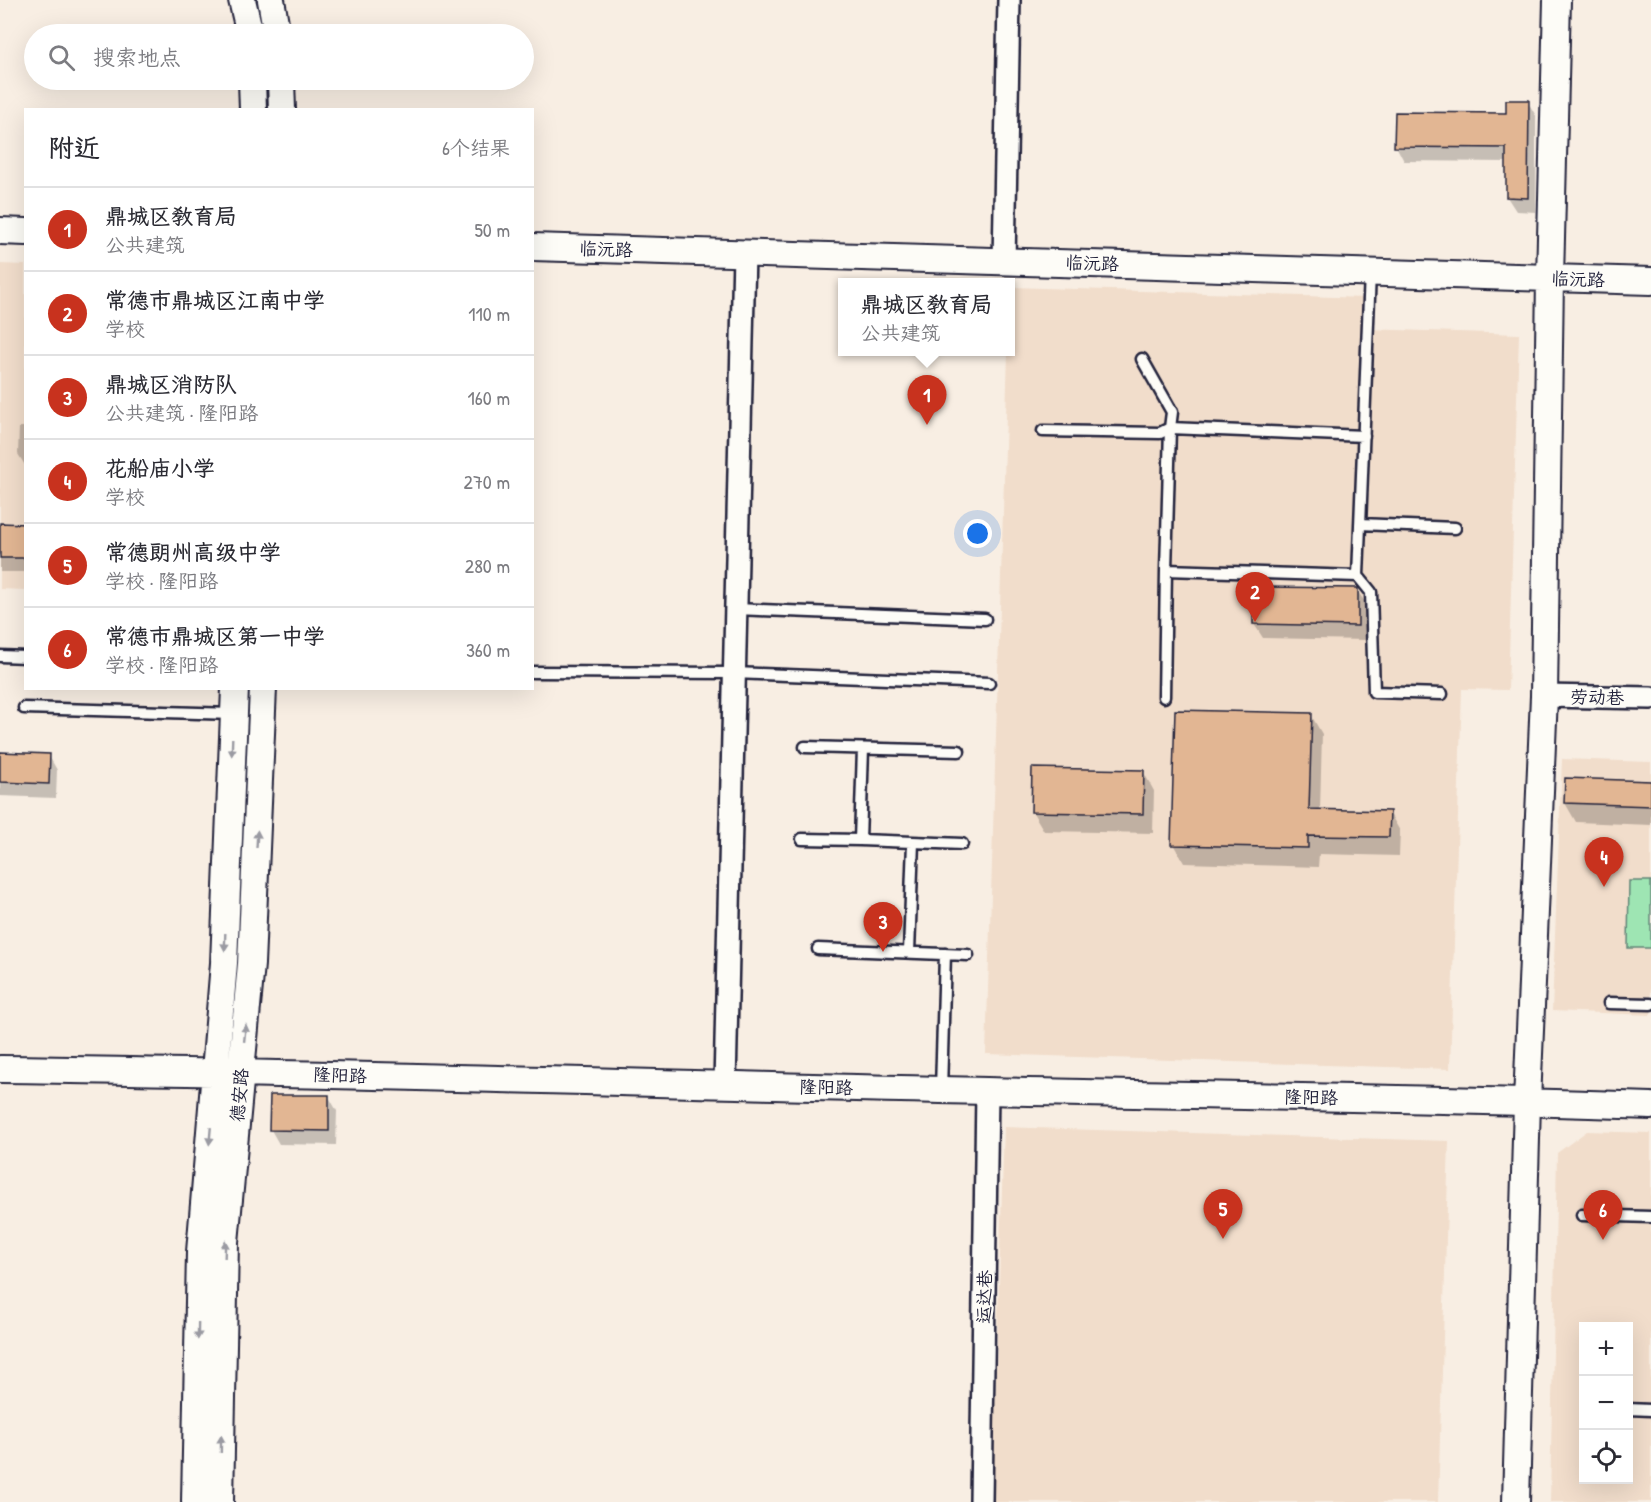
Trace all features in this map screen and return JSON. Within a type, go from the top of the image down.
[{"type":"street","points":[[242,0],[248,24]]},
{"type":"street","points":[[271,0],[276,24]]},
{"type":"street","points":[[279,24],[280,0]]},
{"type":"street","points":[[1004,261],[1009,0]]},
{"type":"street","points":[[1516,1502],[1527,1101],[1544,696],[1550,278],[1557,0]]},
{"type":"street","points":[[252,90],[253,108]]},
{"type":"street","points":[[281,90],[282,108]]},
{"type":"street","points":[[0,231],[24,232]]},
{"type":"street","name":"临沅路","points":[[534,247],[1651,281]]},
{"type":"street","points":[[725,1085],[744,253]]},
{"type":"street","name":"德安路","points":[[220,1502],[228,1072],[224,963],[235,690]]},
{"type":"street","name":"德安路","points":[[195,1502],[200,1252],[228,1072],[251,964],[263,690]]},
{"type":"street","name":"劳动巷","points":[[1544,696],[1651,698]]},
{"type":"street","name":"隆阳路","points":[[0,1069],[1527,1101],[1651,1107]]},
{"type":"street","name":"运达巷","points":[[981,1502],[987,1091]]},
{"type":"lane","points":[[1370,272],[1358,576],[1371,592],[1374,692],[1442,694]]},
{"type":"lane","points":[[1142,359],[1172,412],[1164,697]]},
{"type":"lane","points":[[1043,431],[1160,433],[1170,428],[1364,436]]},
{"type":"lane","points":[[1360,524],[1455,528]]},
{"type":"lane","points":[[1166,570],[1358,576]]},
{"type":"lane","points":[[736,609],[985,619]]},
{"type":"lane","points":[[0,656],[24,657]]},
{"type":"lane","points":[[534,672],[734,673],[989,682]]},
{"type":"lane","points":[[24,708],[234,714]]},
{"type":"lane","points":[[804,747],[959,751]]},
{"type":"lane","points":[[860,840],[863,748]]},
{"type":"lane","points":[[802,839],[962,844]]},
{"type":"lane","points":[[909,952],[913,842]]},
{"type":"lane","points":[[818,949],[968,955]]},
{"type":"lane","points":[[941,1090],[945,954]]},
{"type":"lane","points":[[1609,1003],[1651,1004]]},
{"type":"lane","points":[[1582,1215],[1651,1216]]},
{"type":"lane","points":[[1633,1409],[1651,1410]]},
{"type":"shaded area","points":[[0,264],[24,265],[24,590],[0,589]]},
{"type":"shaded area","points":[[1015,287],[1366,298],[1366,329],[1519,334],[1508,690],[1462,689],[1450,1069],[986,1054],[1008,356],[1015,356]]},
{"type":"shaded area","points":[[1562,759],[1651,762],[1651,1015],[1552,1011]]},
{"type":"shaded area","points":[[1004,1127],[1449,1141],[1438,1502],[992,1502]]},
{"type":"shaded area","points":[[1587,1131],[1651,1133],[1651,1502],[1550,1502],[1557,1153]]},
{"type":"green space","points":[[1629,881],[1651,881],[1651,948],[1628,948]]},
{"type":"building","points":[[1506,100],[1529,100],[1528,198],[1506,197],[1506,148],[1394,147],[1395,112],[1506,113]]},
{"type":"building","points":[[0,523],[24,524],[24,558],[0,558]]},
{"type":"building","points":[[1253,587],[1358,588],[1358,626],[1253,624]]},
{"type":"building","points":[[1175,710],[1312,713],[1309,809],[1390,811],[1389,837],[1308,836],[1308,848],[1171,845]]},
{"type":"building","points":[[0,752],[50,754],[49,784],[0,782]]},
{"type":"building","points":[[1032,768],[1144,770],[1143,814],[1031,812]]},
{"type":"building","points":[[1565,778],[1651,781],[1651,806],[1564,803]]},
{"type":"building","points":[[270,1095],[329,1095],[329,1131],[269,1130]]},
{"type":"place","name":"鼎城区教育局","points":[[927,425]]},
{"type":"place","name":"常德市鼎城区江南中学","points":[[1255,622]]},
{"type":"place","name":"花船庙小学","points":[[1604,887]]},
{"type":"place","name":"鼎城区消防队","points":[[883,952]]},
{"type":"place","name":"常德朗州高级中学","points":[[1223,1239]]},
{"type":"place","name":"常德市鼎城区第一中学","points":[[1603,1240]]}]
